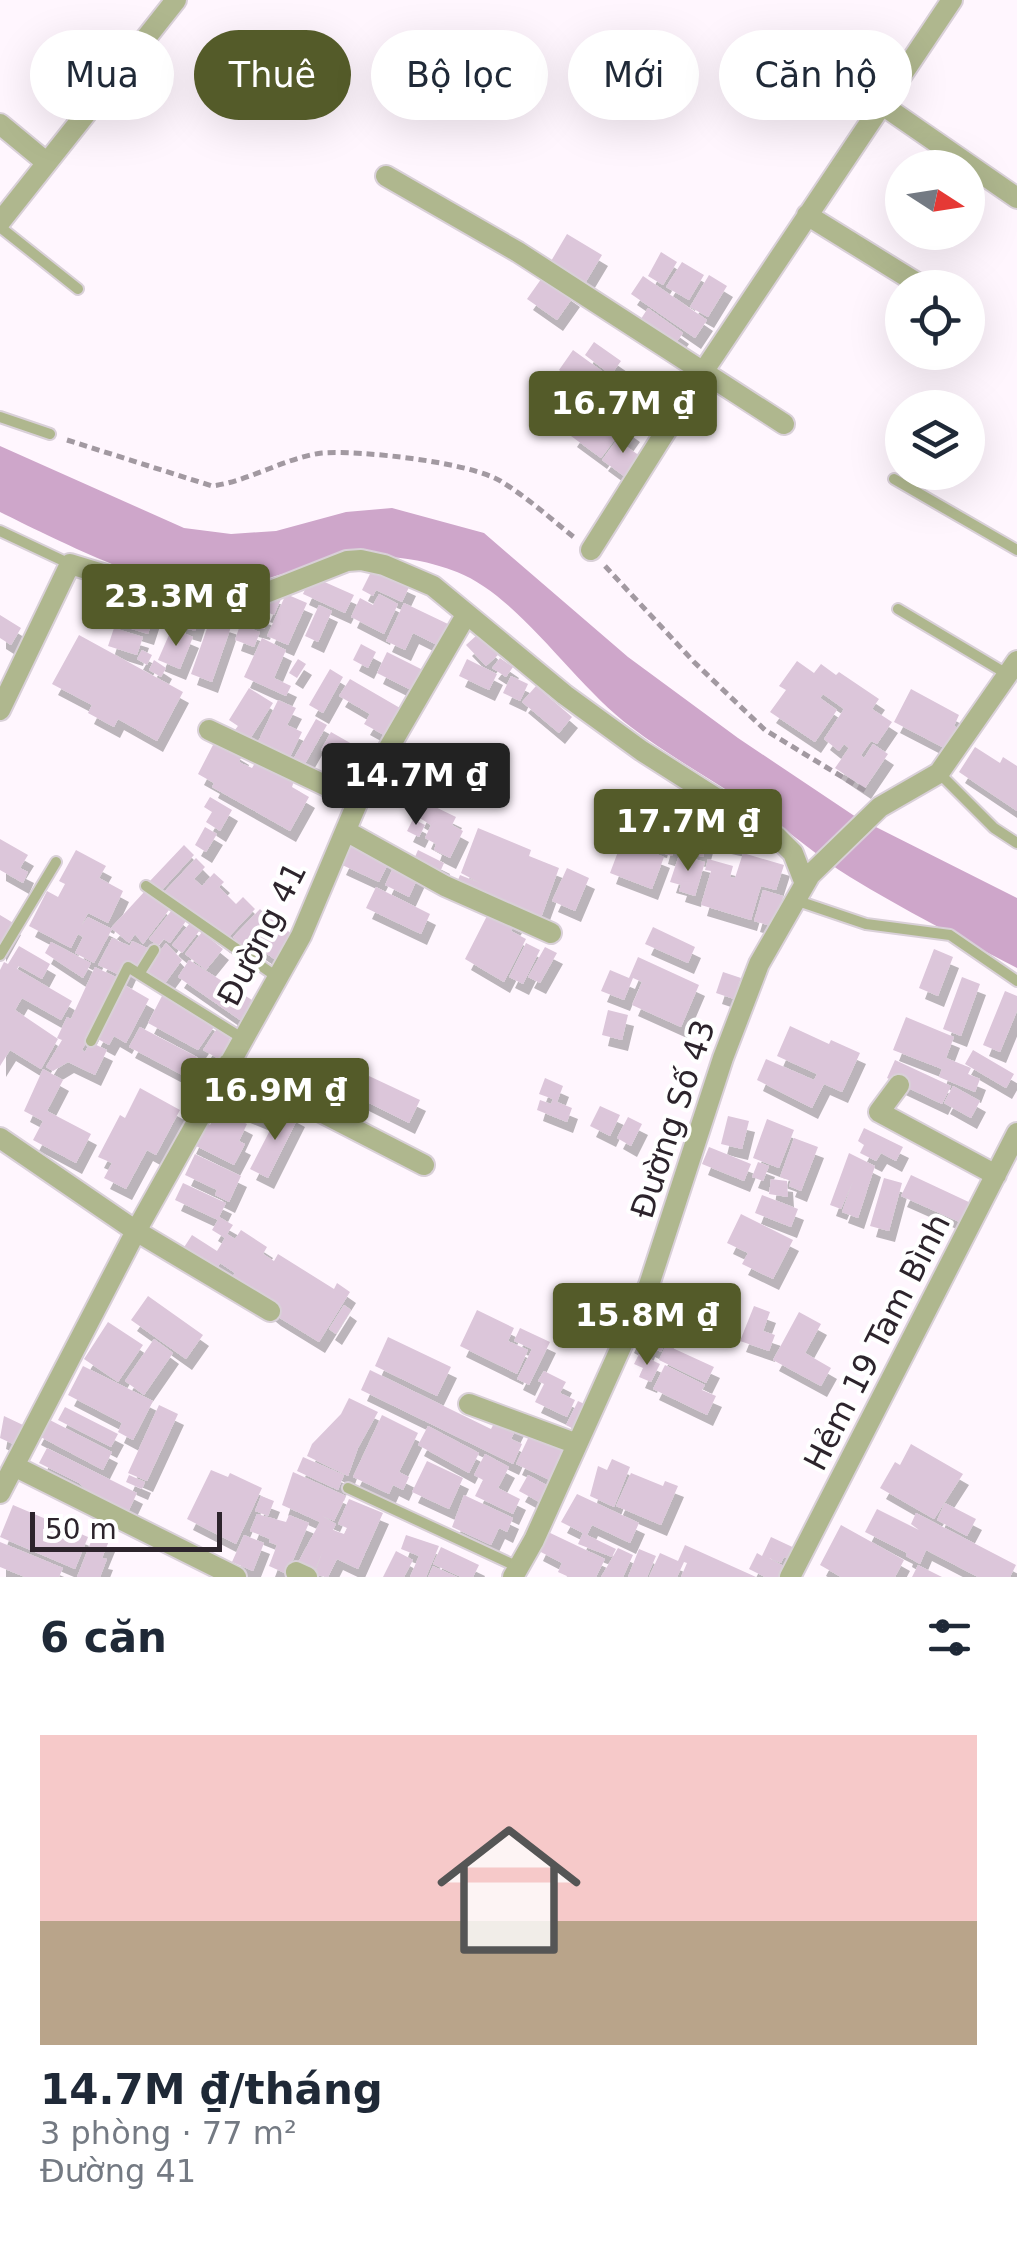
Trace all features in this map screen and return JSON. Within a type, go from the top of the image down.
[{"type":"street","points":[[0,224],[176,0]]},
{"type":"street","points":[[912,58],[952,0]]},
{"type":"street","points":[[590,550],[869,120]]},
{"type":"street","points":[[903,120],[1017,198]]},
{"type":"street","points":[[0,124],[46,162]]},
{"type":"street","points":[[386,176],[518,252],[784,424]]},
{"type":"street","points":[[807,215],[896,270]]},
{"type":"street","points":[[0,710],[70,564],[201,604],[224,605],[361,560],[384,564],[433,586],[626,740],[777,837],[792,852],[803,886]]},
{"type":"street","name":"Đường 41","points":[[0,1493],[136,1231],[301,936],[358,802],[466,615]]},
{"type":"street","points":[[884,805],[939,773],[1012,668]]},
{"type":"street","points":[[209,730],[358,802]]},
{"type":"street","name":"Đường Số 43","points":[[516,1572],[650,1285],[723,1058],[759,964],[803,886],[884,805]]},
{"type":"street","points":[[346,831],[446,886],[551,933]]},
{"type":"street","points":[[228,1064],[424,1164]]},
{"type":"street","points":[[900,1085],[879,1112],[996,1174]]},
{"type":"street","name":"Hẻm 19 Tam Bình","points":[[790,1577],[1017,1133]]},
{"type":"street","points":[[0,1138],[136,1231],[270,1311]]},
{"type":"street","points":[[469,1404],[578,1444]]},
{"type":"street","points":[[14,1466],[236,1577]]},
{"type":"lane","points":[[0,224],[78,290]]},
{"type":"lane","points":[[0,418],[50,434]]},
{"type":"lane","points":[[913,490],[1017,550]]},
{"type":"lane","points":[[0,532],[70,564]]},
{"type":"lane","points":[[898,610],[1012,668]]},
{"type":"lane","points":[[939,773],[994,828],[1017,843]]},
{"type":"lane","points":[[0,955],[56,862]]},
{"type":"lane","points":[[146,886],[277,977]]},
{"type":"lane","points":[[803,886],[866,924],[950,935],[1017,981]]},
{"type":"lane","points":[[140,974],[154,950]]},
{"type":"lane","points":[[91,1042],[128,967],[242,1038]]},
{"type":"lane","points":[[348,1488],[516,1572]]},
{"type":"path","points":[[50,434],[212,486],[324,453],[460,466],[501,480],[590,550],[694,662],[765,730],[884,805]]},
{"type":"shaded area","points":[[0,446],[184,528],[231,534],[276,531],[346,512],[392,508],[484,533],[628,657],[738,738],[856,817],[1017,898],[1017,968],[850,877],[765,815],[645,738],[588,688],[502,600],[457,572],[411,559],[368,557],[325,563],[220,591],[169,584],[108,562],[0,512]]},
{"type":"building","points":[[567,234],[602,255],[581,290],[547,268]]},
{"type":"building","points":[[661,252],[677,262],[663,285],[648,276]]},
{"type":"building","points":[[682,262],[704,275],[689,300],[666,287]]},
{"type":"building","points":[[544,275],[574,296],[557,320],[527,299]]},
{"type":"building","points":[[709,275],[727,286],[708,317],[690,307]]},
{"type":"building","points":[[643,276],[707,320],[695,338],[631,294]]},
{"type":"building","points":[[648,308],[683,333],[671,350],[639,322]]},
{"type":"building","points":[[594,342],[621,361],[611,375],[585,355]]},
{"type":"building","points":[[573,350],[613,379],[598,399],[559,370]]},
{"type":"building","points":[[573,390],[624,427],[601,458],[571,436],[582,420],[562,405]]},
{"type":"building","points":[[627,426],[634,431],[624,445],[643,458],[628,479],[602,460]]},
{"type":"building","points":[[373,568],[410,585],[402,602],[376,590],[373,596],[362,590]]},
{"type":"building","points":[[311,576],[354,595],[345,613],[303,594]]},
{"type":"building","points":[[272,592],[282,597],[274,615],[264,611]]},
{"type":"building","points":[[286,594],[307,603],[288,645],[267,636]]},
{"type":"building","points":[[379,594],[398,604],[384,634],[351,617],[360,598],[373,605]]},
{"type":"building","points":[[130,598],[157,606],[148,634],[109,622],[115,604],[127,608]]},
{"type":"building","points":[[404,603],[448,624],[437,645],[413,633],[405,650],[386,641]]},
{"type":"building","points":[[319,605],[332,611],[318,642],[305,636]]},
{"type":"building","points":[[245,608],[268,615],[264,629],[241,623]]},
{"type":"building","points":[[182,613],[199,618],[195,631],[178,626]]},
{"type":"building","points":[[0,615],[21,628],[11,645],[0,638]]},
{"type":"building","points":[[211,617],[232,624],[212,682],[191,674]]},
{"type":"building","points":[[240,625],[260,632],[254,647],[235,640]]},
{"type":"building","points":[[114,628],[143,637],[137,655],[108,646]]},
{"type":"building","points":[[172,628],[193,637],[180,669],[158,660]]},
{"type":"building","points":[[478,634],[498,655],[486,666],[466,645]]},
{"type":"building","points":[[79,635],[183,692],[157,741],[118,719],[114,727],[88,713],[92,705],[52,684]]},
{"type":"building","points":[[262,638],[286,650],[274,678],[291,686],[286,696],[244,677]]},
{"type":"building","points":[[361,644],[376,652],[368,668],[353,660]]},
{"type":"building","points":[[142,650],[152,655],[147,665],[137,659]]},
{"type":"building","points":[[387,652],[423,670],[413,691],[377,673]]},
{"type":"building","points":[[500,658],[513,667],[506,677],[492,668]]},
{"type":"building","points":[[298,659],[306,664],[297,678],[289,673]]},
{"type":"building","points":[[467,659],[497,674],[489,690],[459,676]]},
{"type":"building","points":[[154,660],[166,668],[161,677],[149,670]]},
{"type":"building","points":[[797,661],[814,673],[821,664],[836,675],[839,672],[879,699],[872,709],[892,722],[877,744],[871,741],[861,755],[864,758],[873,744],[888,754],[865,788],[835,768],[849,748],[844,744],[839,751],[824,739],[844,709],[823,694],[820,698],[837,710],[815,742],[770,712],[786,690],[779,686]]},
{"type":"building","points":[[330,669],[343,677],[323,713],[309,705]]},
{"type":"building","points":[[511,676],[528,684],[520,701],[503,693]]},
{"type":"building","points":[[350,679],[400,708],[384,735],[364,724],[370,714],[339,696]]},
{"type":"building","points":[[536,686],[572,717],[559,733],[522,702]]},
{"type":"building","points":[[249,688],[273,703],[250,739],[235,730],[238,726],[229,720]]},
{"type":"building","points":[[911,689],[959,715],[954,726],[961,730],[950,751],[894,722]]},
{"type":"building","points":[[278,700],[296,708],[287,725],[302,732],[288,761],[256,746]]},
{"type":"building","points":[[316,719],[327,725],[302,769],[291,763]]},
{"type":"building","points":[[331,732],[366,752],[355,770],[321,750]]},
{"type":"building","points":[[214,743],[231,753],[233,748],[243,754],[239,762],[252,768],[255,763],[294,781],[292,787],[309,797],[290,831],[212,787],[214,783],[198,774]]},
{"type":"building","points":[[975,747],[1000,763],[1003,757],[1017,766],[1017,811],[959,772]]},
{"type":"building","points":[[685,790],[711,798],[706,811],[681,803]]},
{"type":"building","points":[[649,796],[696,810],[687,834],[640,822],[643,812],[681,822],[645,810]]},
{"type":"building","points":[[210,797],[232,810],[220,831],[206,822],[212,812],[204,807]]},
{"type":"building","points":[[425,802],[456,817],[452,825],[463,831],[450,858],[434,850],[436,844],[425,838],[431,825],[418,817]]},
{"type":"building","points":[[699,812],[724,820],[720,835],[694,827]]},
{"type":"building","points":[[413,819],[425,825],[419,837],[407,831]]},
{"type":"building","points":[[205,827],[217,834],[206,852],[195,845]]},
{"type":"building","points":[[652,827],[665,831],[661,847],[648,844]]},
{"type":"building","points":[[478,828],[531,850],[529,856],[559,868],[538,926],[454,890],[460,875],[480,883],[461,873]]},
{"type":"building","points":[[724,828],[742,832],[739,846],[721,842]]},
{"type":"building","points":[[636,830],[649,834],[644,849],[664,857],[652,889],[610,873],[622,841],[631,845]]},
{"type":"building","points":[[668,831],[678,834],[672,856],[662,853]]},
{"type":"building","points":[[682,835],[707,842],[703,857],[678,850]]},
{"type":"building","points":[[0,839],[28,855],[20,868],[28,872],[23,883],[0,870]]},
{"type":"building","points":[[352,839],[391,858],[379,882],[340,864]]},
{"type":"building","points":[[184,845],[194,855],[160,892],[149,882]]},
{"type":"building","points":[[76,850],[106,866],[99,878],[123,891],[108,923],[88,913],[81,926],[88,917],[112,929],[94,963],[75,953],[83,937],[78,934],[71,948],[29,926],[47,891],[58,897],[65,884],[59,881]]},
{"type":"building","points":[[418,850],[444,863],[437,879],[411,866]]},
{"type":"building","points":[[743,853],[784,865],[776,890],[761,886],[751,920],[701,905],[711,871],[705,870],[708,859],[733,866],[730,877],[735,878]]},
{"type":"building","points":[[679,855],[705,862],[695,896],[679,891],[681,885],[670,882]]},
{"type":"building","points":[[196,858],[205,867],[194,879],[202,886],[214,873],[224,882],[219,887],[236,904],[243,897],[255,909],[224,942],[165,891]]},
{"type":"building","points":[[396,862],[420,873],[409,897],[385,885]]},
{"type":"building","points":[[567,868],[589,878],[575,911],[552,901]]},
{"type":"building","points":[[376,887],[430,914],[421,934],[366,908]]},
{"type":"building","points":[[763,890],[783,896],[774,927],[754,921]]},
{"type":"building","points":[[145,891],[169,910],[143,944],[135,934],[129,943],[111,928]]},
{"type":"building","points":[[260,909],[270,919],[244,947],[233,937]]},
{"type":"building","points":[[172,910],[186,921],[170,943],[164,939],[158,946],[149,939]]},
{"type":"building","points":[[490,910],[516,922],[511,931],[526,939],[504,982],[465,959]]},
{"type":"building","points":[[0,915],[15,924],[0,951]]},
{"type":"building","points":[[272,917],[296,938],[280,963],[254,945]]},
{"type":"building","points":[[190,923],[200,930],[182,953],[172,945]]},
{"type":"building","points":[[653,927],[695,947],[688,963],[645,944]]},
{"type":"building","points":[[202,932],[223,949],[206,970],[185,954]]},
{"type":"building","points":[[112,938],[152,950],[141,972],[131,967],[126,978],[98,965]]},
{"type":"building","points":[[51,942],[91,963],[83,978],[45,953]]},
{"type":"building","points":[[166,943],[182,960],[163,986],[146,970]]},
{"type":"building","points":[[526,943],[540,950],[523,984],[509,977]]},
{"type":"building","points":[[19,946],[50,964],[42,979],[19,966],[17,969],[72,1001],[61,1020],[22,998],[15,1010],[58,1039],[41,1069],[10,1050],[0,1066],[0,970]]},
{"type":"building","points":[[545,947],[557,953],[540,983],[528,977]]},
{"type":"building","points":[[934,949],[953,957],[938,996],[919,988]]},
{"type":"building","points":[[638,957],[699,985],[681,1027],[632,1005],[642,982],[633,978],[624,1000],[601,991],[610,970],[629,978]]},
{"type":"building","points":[[189,960],[252,1000],[240,1020],[178,977]]},
{"type":"building","points":[[95,967],[120,979],[82,1050],[85,1052],[90,1042],[107,1050],[95,1075],[68,1062],[53,1071],[46,1067],[62,1040],[57,1038],[67,1017],[71,1019]]},
{"type":"building","points":[[723,972],[741,978],[734,999],[716,993]]},
{"type":"building","points":[[962,977],[980,984],[961,1036],[943,1029]]},
{"type":"building","points":[[123,984],[149,999],[126,1043],[114,1036],[109,1045],[94,1037]]},
{"type":"building","points":[[1005,991],[1017,996],[1017,1011],[1000,1052],[983,1045]]},
{"type":"building","points":[[163,994],[216,1024],[198,1050],[148,1023]]},
{"type":"building","points":[[608,1010],[628,1015],[622,1040],[602,1035]]},
{"type":"building","points":[[906,1017],[954,1037],[946,1058],[971,1068],[968,1074],[980,1079],[975,1092],[939,1077],[942,1069],[893,1050]]},
{"type":"building","points":[[790,1026],[860,1053],[842,1092],[824,1084],[812,1108],[757,1080],[766,1059],[814,1080],[817,1074],[777,1056]]},
{"type":"building","points":[[140,1027],[197,1057],[186,1077],[129,1047]]},
{"type":"building","points":[[218,1027],[232,1035],[219,1059],[203,1050]]},
{"type":"building","points":[[973,1050],[1014,1074],[1006,1088],[965,1064]]},
{"type":"building","points":[[895,1060],[951,1086],[942,1104],[887,1078]]},
{"type":"building","points":[[43,1069],[63,1080],[47,1111],[91,1134],[76,1163],[33,1140],[43,1121],[24,1111]]},
{"type":"building","points":[[227,1070],[252,1085],[246,1099],[269,1108],[264,1120],[222,1103],[226,1091],[219,1088]]},
{"type":"building","points":[[369,1076],[420,1100],[409,1123],[359,1098]]},
{"type":"building","points":[[545,1078],[563,1086],[557,1102],[572,1108],[567,1122],[537,1110],[540,1100],[551,1104],[553,1099],[539,1094]]},
{"type":"building","points":[[953,1086],[980,1101],[971,1118],[944,1103]]},
{"type":"building","points":[[140,1088],[180,1110],[156,1155],[147,1150],[126,1189],[104,1178],[112,1163],[98,1157],[120,1115],[125,1118]]},
{"type":"building","points":[[600,1106],[620,1115],[610,1136],[590,1126]]},
{"type":"building","points":[[282,1107],[299,1116],[268,1178],[250,1169]]},
{"type":"building","points":[[218,1109],[247,1124],[239,1141],[245,1144],[234,1165],[190,1143],[201,1120],[210,1125]]},
{"type":"building","points":[[728,1116],[749,1121],[742,1149],[721,1144]]},
{"type":"building","points":[[628,1117],[642,1124],[631,1146],[617,1138]]},
{"type":"building","points":[[767,1119],[794,1130],[779,1168],[753,1158]]},
{"type":"building","points":[[864,1128],[903,1147],[896,1161],[881,1153],[876,1161],[860,1153],[864,1145],[858,1141]]},
{"type":"building","points":[[794,1138],[818,1147],[801,1191],[780,1177]]},
{"type":"building","points":[[709,1147],[751,1164],[744,1181],[702,1164]]},
{"type":"building","points":[[849,1153],[875,1166],[858,1218],[842,1212],[853,1181],[841,1209],[830,1205]]},
{"type":"building","points":[[195,1154],[241,1176],[229,1202],[215,1195],[217,1190],[185,1175]]},
{"type":"building","points":[[758,1162],[769,1166],[763,1181],[752,1177]]},
{"type":"building","points":[[911,1175],[973,1204],[964,1224],[901,1196]]},
{"type":"building","points":[[884,1178],[902,1183],[889,1231],[870,1226]]},
{"type":"building","points":[[771,1179],[787,1181],[788,1197],[769,1194]]},
{"type":"building","points":[[183,1183],[226,1203],[219,1217],[233,1225],[227,1234],[235,1239],[241,1230],[267,1247],[263,1254],[274,1261],[278,1254],[334,1289],[337,1283],[350,1292],[319,1342],[275,1315],[231,1279],[235,1273],[220,1263],[218,1267],[210,1262],[207,1268],[181,1252],[192,1235],[217,1251],[225,1238],[212,1230],[218,1220],[175,1200]]},
{"type":"building","points":[[762,1195],[798,1209],[791,1227],[755,1213]]},
{"type":"building","points":[[741,1214],[793,1240],[773,1279],[742,1264],[748,1253],[727,1243]]},
{"type":"building","points":[[148,1296],[203,1335],[186,1359],[131,1320]]},
{"type":"building","points":[[344,1305],[351,1310],[336,1334],[329,1329]]},
{"type":"building","points":[[754,1306],[770,1312],[763,1331],[775,1335],[769,1351],[740,1341]]},
{"type":"building","points":[[477,1310],[514,1328],[508,1341],[528,1350],[517,1374],[460,1346]]},
{"type":"building","points":[[799,1312],[821,1324],[805,1353],[831,1368],[821,1386],[773,1360]]},
{"type":"building","points":[[639,1319],[670,1333],[661,1352],[649,1346],[647,1352],[628,1342]]},
{"type":"building","points":[[108,1322],[143,1345],[118,1382],[84,1359]]},
{"type":"building","points":[[520,1328],[550,1342],[529,1385],[517,1379],[532,1349],[514,1341]]},
{"type":"building","points":[[388,1337],[451,1367],[437,1396],[375,1366]]},
{"type":"building","points":[[154,1339],[173,1353],[144,1395],[125,1381]]},
{"type":"building","points":[[666,1345],[714,1367],[706,1383],[659,1360]]},
{"type":"building","points":[[639,1354],[660,1364],[651,1382],[639,1377],[643,1368],[634,1364]]},
{"type":"building","points":[[665,1365],[705,1385],[702,1390],[716,1396],[707,1415],[653,1389]]},
{"type":"building","points":[[83,1366],[153,1401],[133,1440],[118,1432],[122,1423],[68,1395]]},
{"type":"building","points":[[370,1370],[491,1429],[498,1416],[518,1425],[511,1439],[522,1444],[513,1464],[361,1390]]},
{"type":"building","points":[[544,1371],[566,1382],[560,1393],[575,1400],[567,1417],[535,1402],[544,1384],[538,1381]]},
{"type":"building","points":[[349,1398],[378,1412],[348,1476],[307,1456]]},
{"type":"building","points":[[578,1401],[593,1408],[581,1433],[566,1425]]},
{"type":"building","points":[[159,1405],[178,1414],[147,1481],[128,1473]]},
{"type":"building","points":[[65,1407],[118,1434],[111,1447],[58,1420]]},
{"type":"building","points":[[382,1415],[418,1433],[399,1472],[409,1477],[403,1490],[393,1485],[389,1494],[353,1477]]},
{"type":"building","points":[[4,1416],[23,1425],[13,1444],[0,1438]]},
{"type":"building","points":[[44,1417],[112,1452],[103,1470],[35,1434]]},
{"type":"building","points":[[428,1426],[479,1453],[469,1473],[418,1445]]},
{"type":"building","points":[[531,1432],[571,1451],[556,1483],[516,1464]]},
{"type":"building","points":[[911,1444],[963,1474],[934,1519],[880,1488],[895,1462],[900,1465]]},
{"type":"building","points":[[47,1448],[137,1493],[128,1512],[83,1495],[86,1489],[79,1483],[39,1463]]},
{"type":"building","points":[[485,1454],[509,1467],[498,1488],[520,1499],[513,1514],[475,1496],[483,1480],[474,1475]]},
{"type":"building","points":[[303,1457],[344,1475],[338,1490],[297,1471]]},
{"type":"building","points":[[612,1459],[630,1467],[614,1507],[590,1496],[598,1466],[607,1470]]},
{"type":"building","points":[[427,1461],[463,1478],[449,1509],[412,1492]]},
{"type":"building","points":[[211,1470],[228,1477],[230,1473],[262,1488],[236,1544],[187,1519]]},
{"type":"building","points":[[293,1472],[346,1496],[334,1521],[322,1516],[336,1524],[333,1530],[344,1534],[347,1528],[338,1524],[349,1499],[383,1513],[358,1569],[337,1559],[328,1577],[314,1575],[323,1551],[313,1574],[296,1566],[320,1522],[282,1505]]},
{"type":"building","points":[[631,1473],[663,1486],[665,1481],[678,1486],[661,1525],[616,1506]]},
{"type":"building","points":[[129,1475],[145,1482],[142,1489],[126,1482]]},
{"type":"building","points":[[528,1475],[552,1488],[543,1504],[519,1491]]},
{"type":"building","points":[[577,1494],[639,1523],[630,1543],[592,1525],[587,1535],[616,1549],[612,1557],[578,1544],[583,1533],[561,1522]]},
{"type":"building","points":[[464,1495],[513,1518],[507,1532],[499,1528],[491,1545],[452,1527]]},
{"type":"building","points":[[261,1496],[274,1501],[268,1516],[255,1511]]},
{"type":"building","points":[[945,1503],[976,1519],[967,1536],[937,1520]]},
{"type":"building","points":[[13,1505],[88,1537],[75,1569],[0,1537]]},
{"type":"building","points":[[877,1509],[919,1530],[911,1524],[916,1513],[1016,1565],[1010,1577],[978,1577],[926,1550],[920,1564],[865,1532]]},
{"type":"building","points":[[257,1514],[286,1522],[289,1515],[309,1523],[287,1574],[269,1566],[277,1545],[250,1531]]},
{"type":"building","points":[[841,1525],[904,1560],[895,1577],[841,1577],[820,1565]]},
{"type":"building","points":[[546,1531],[605,1559],[596,1577],[569,1577],[558,1572],[562,1563],[537,1550]]},
{"type":"building","points":[[94,1534],[109,1541],[100,1577],[77,1577]]},
{"type":"building","points":[[244,1535],[264,1543],[253,1571],[232,1562]]},
{"type":"building","points":[[406,1535],[439,1546],[426,1577],[410,1577],[419,1556],[401,1549]]},
{"type":"building","points":[[771,1537],[801,1551],[796,1562],[784,1557],[781,1563],[769,1558],[787,1568],[783,1577],[765,1577],[749,1569],[757,1553],[762,1556]]},
{"type":"building","points":[[0,1542],[63,1568],[59,1577],[25,1577],[0,1567]]},
{"type":"building","points":[[685,1545],[756,1577],[681,1577],[687,1563],[684,1562],[677,1577],[649,1577],[660,1553],[678,1561]]},
{"type":"building","points":[[441,1547],[479,1565],[473,1577],[461,1577],[433,1564]]},
{"type":"building","points":[[618,1548],[633,1555],[623,1577],[601,1577]]},
{"type":"building","points":[[639,1549],[656,1556],[647,1577],[628,1577]]},
{"type":"building","points":[[396,1551],[413,1560],[404,1577],[383,1577]]},
{"type":"building","points":[[918,1565],[942,1577],[912,1577]]},
{"type":"building","points":[[433,1566],[457,1577],[428,1577]]}]
